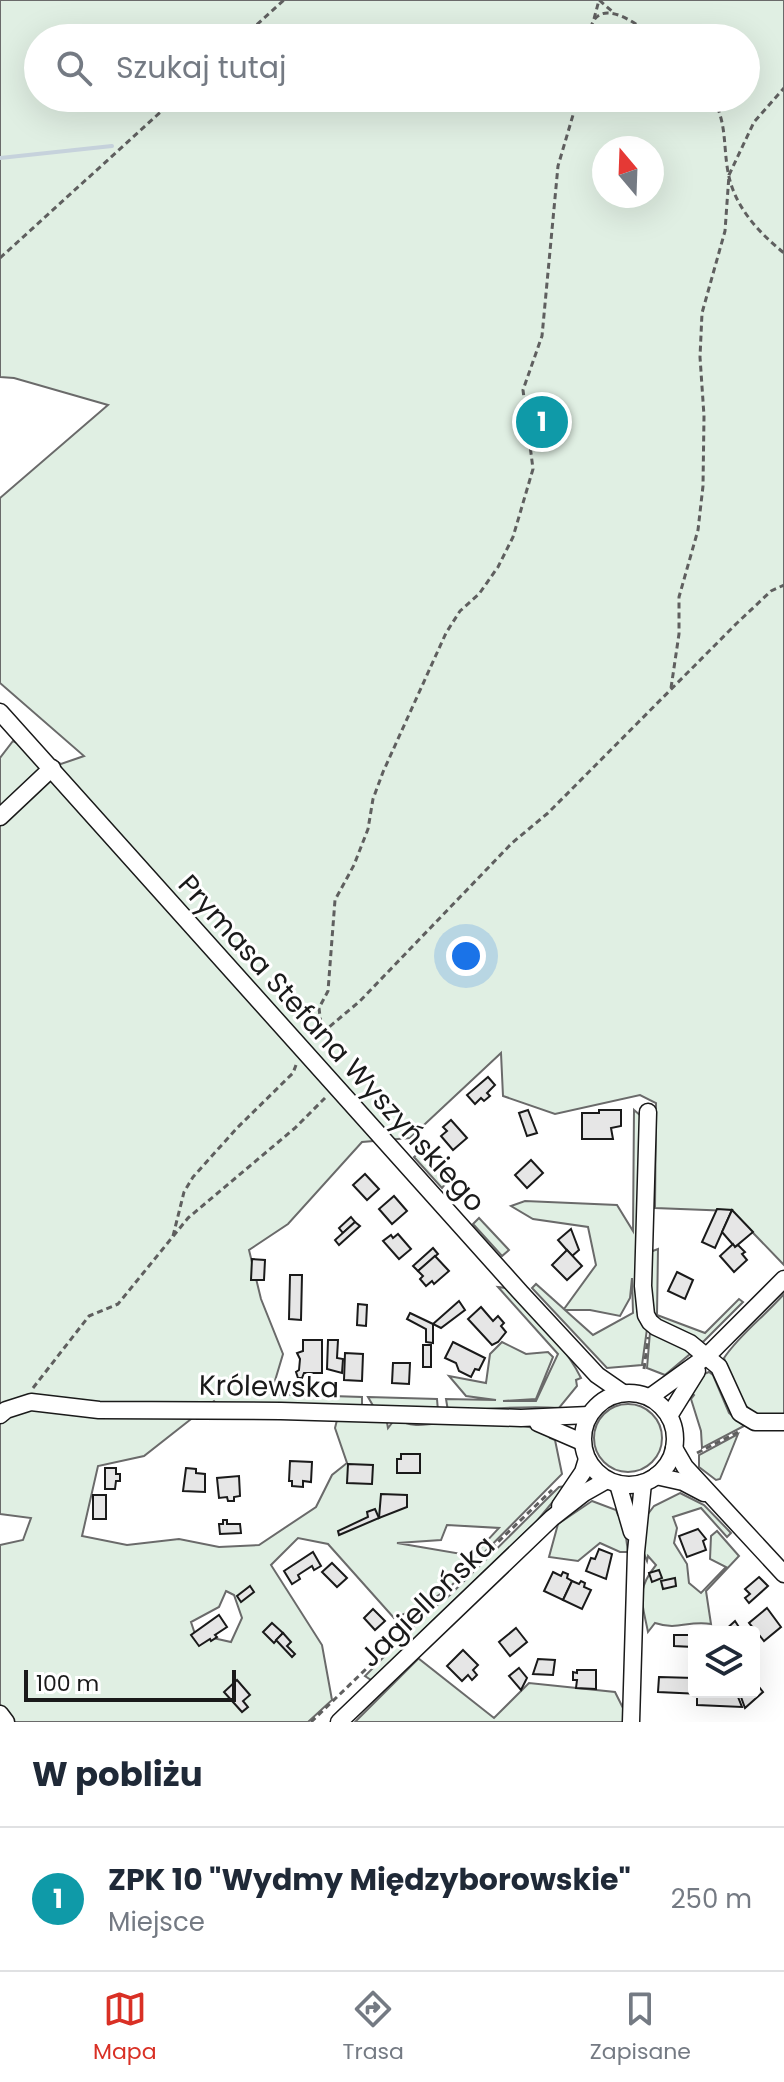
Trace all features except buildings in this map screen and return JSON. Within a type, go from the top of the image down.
[{"type":"street","name":"Prymasa Stefana Wyszyńskiego","points":[[0,712],[492,1262],[597,1375],[623,1393]]},
{"type":"street","points":[[0,817],[52,768]]},
{"type":"street","points":[[648,1112],[643,1286],[644,1307],[650,1322],[690,1343],[719,1367],[740,1413],[755,1422],[784,1422]]},
{"type":"street","points":[[650,1397],[707,1356],[784,1279]]},
{"type":"street","name":"Prymasa Stefana Wyszyńskiego","points":[[576,1351],[590,1378],[593,1410]]},
{"type":"street","points":[[669,1416],[707,1356]]},
{"type":"street","points":[[631,1722],[636,1552],[649,1480],[668,1464],[675,1434],[669,1416],[650,1397],[623,1393],[604,1399],[593,1410],[583,1429],[582,1442],[592,1467],[613,1482],[627,1508],[636,1552]]},
{"type":"street","name":"Królewska","points":[[8,1410],[31,1402],[99,1410],[281,1411],[521,1418],[593,1410]]},
{"type":"street","name":"Królewska","points":[[521,1418],[559,1430],[582,1442]]},
{"type":"street","points":[[674,1448],[685,1467],[784,1574]]},
{"type":"street","name":"Jagiellońska","points":[[552,1518],[583,1472],[587,1459]]},
{"type":"street","points":[[613,1482],[683,1482],[717,1499]]},
{"type":"street","name":"Jagiellońska","points":[[339,1722],[552,1518],[584,1493],[613,1482]]},
{"type":"street","points":[[0,1714],[6,1722]]},
{"type":"path","points":[[257,24],[284,0]]},
{"type":"path","points":[[592,24],[599,0],[632,24]]},
{"type":"path","points":[[594,19],[603,12],[614,13]]},
{"type":"path","points":[[784,88],[754,122],[729,175],[734,193],[746,215],[784,253]]},
{"type":"path","points":[[0,258],[161,112]]},
{"type":"path","points":[[322,1033],[319,1008],[328,991],[335,900],[354,865],[368,829],[373,799],[383,772],[446,633],[460,611],[479,594],[498,567],[513,537],[529,484],[532,458],[523,390],[542,336],[558,166],[574,112]]},
{"type":"path","points":[[671,688],[679,634],[679,597],[698,530],[703,486],[702,313],[725,231],[729,175],[724,124],[719,112]]},
{"type":"path","points":[[173,1236],[184,1192],[193,1177],[293,1073],[303,1050],[360,1001],[512,843],[548,813],[771,591],[784,585]]},
{"type":"path","points":[[8,1410],[33,1388],[89,1316],[118,1304],[188,1218],[295,1128],[337,1087]]},
{"type":"path","points":[[644,1369],[650,1322]]},
{"type":"path","points":[[697,1453],[743,1430]]},
{"type":"path","points":[[311,1722],[555,1487]]},
{"type":"green space","points":[[0,0],[784,0],[784,1265],[732,1211],[655,1208],[656,1103],[640,1095],[555,1114],[503,1096],[501,1053],[410,1138],[362,1142],[288,1224],[249,1250],[261,1299],[283,1354],[271,1394],[362,1397],[362,1407],[219,1406],[214,1401],[144,1456],[98,1466],[82,1536],[127,1545],[179,1539],[219,1547],[259,1545],[316,1507],[332,1475],[347,1463],[335,1428],[338,1416],[386,1417],[388,1428],[395,1419],[415,1425],[485,1423],[539,1429],[552,1433],[550,1438],[555,1440],[562,1474],[449,1588],[424,1606],[394,1618],[328,1544],[298,1538],[271,1565],[322,1645],[332,1700],[308,1722],[0,1722],[0,1545],[23,1540],[31,1518],[0,1514],[0,758],[13,741],[61,764],[84,756],[0,683],[0,498],[108,405],[14,378],[0,377]],"holes":[[[447,1525],[499,1528],[473,1556],[397,1543],[441,1540]],[[226,1591],[234,1595],[242,1618],[231,1642],[195,1634],[191,1622],[219,1607]]]},
{"type":"green space","points":[[634,1110],[641,1116],[637,1311],[647,1329],[642,1365],[607,1368],[532,1288],[536,1284],[564,1309],[596,1265],[588,1227],[533,1219],[511,1206],[525,1201],[617,1205],[633,1231]],"holes":[[[632,1278],[633,1313],[593,1335],[565,1310],[590,1310],[620,1316],[630,1298]]]},
{"type":"green space","points":[[420,1152],[447,1182],[442,1188],[414,1157]]},
{"type":"green space","points":[[479,1218],[509,1250],[502,1256],[473,1224]]},
{"type":"green space","points":[[658,1249],[657,1315],[705,1333],[739,1299],[743,1302],[703,1342],[668,1326],[659,1319],[653,1311],[650,1252]]},
{"type":"green space","points":[[498,1287],[506,1288],[547,1330],[581,1378],[576,1380],[577,1386],[559,1408],[448,1411],[446,1399],[496,1400],[466,1396],[449,1376],[486,1383],[490,1354],[502,1342],[526,1354],[548,1352],[553,1357],[536,1399],[503,1401],[536,1401],[558,1354]]},
{"type":"green space","points":[[784,1294],[784,1415],[754,1414],[740,1400],[724,1358]]},
{"type":"green space","points":[[650,1332],[690,1354],[665,1375],[647,1368]]},
{"type":"green space","points":[[709,1372],[729,1413],[744,1426],[702,1448],[701,1431],[691,1399],[694,1395],[690,1391]]},
{"type":"green space","points":[[368,1397],[437,1399],[438,1411],[375,1409]]},
{"type":"green space","points":[[628,1404],[641,1406],[652,1414],[660,1425],[660,1451],[652,1462],[641,1470],[628,1472],[615,1470],[604,1462],[596,1451],[594,1438],[596,1425],[604,1414],[615,1406]]},
{"type":"green space","points":[[738,1434],[720,1479],[716,1480],[699,1467],[699,1455]]},
{"type":"green space","points":[[566,1486],[536,1522],[421,1632],[418,1655],[420,1635],[371,1680],[365,1676],[422,1618],[424,1607],[423,1616],[450,1595],[559,1487]]},
{"type":"green space","points":[[680,1493],[704,1505],[731,1533],[727,1537],[701,1508],[673,1517],[677,1528],[674,1543],[687,1564],[689,1583],[701,1593],[726,1567],[710,1559],[711,1536],[717,1531],[739,1556],[706,1591],[711,1624],[670,1626],[655,1623],[648,1632],[642,1597],[645,1582],[656,1565],[648,1556],[647,1561],[643,1551],[645,1518],[654,1506]]},
{"type":"green space","points":[[592,1501],[623,1515],[628,1552],[620,1552],[600,1543],[578,1561],[549,1557],[558,1524]]},
{"type":"green space","points":[[418,1659],[494,1718],[529,1683],[615,1692],[630,1722],[355,1722]]},
{"type":"waterway","points":[[0,158],[112,146]]},
{"type":"place","name":"ZPK 10 \"Wydmy Międzyborowskie\"","points":[[542,422]]}]
